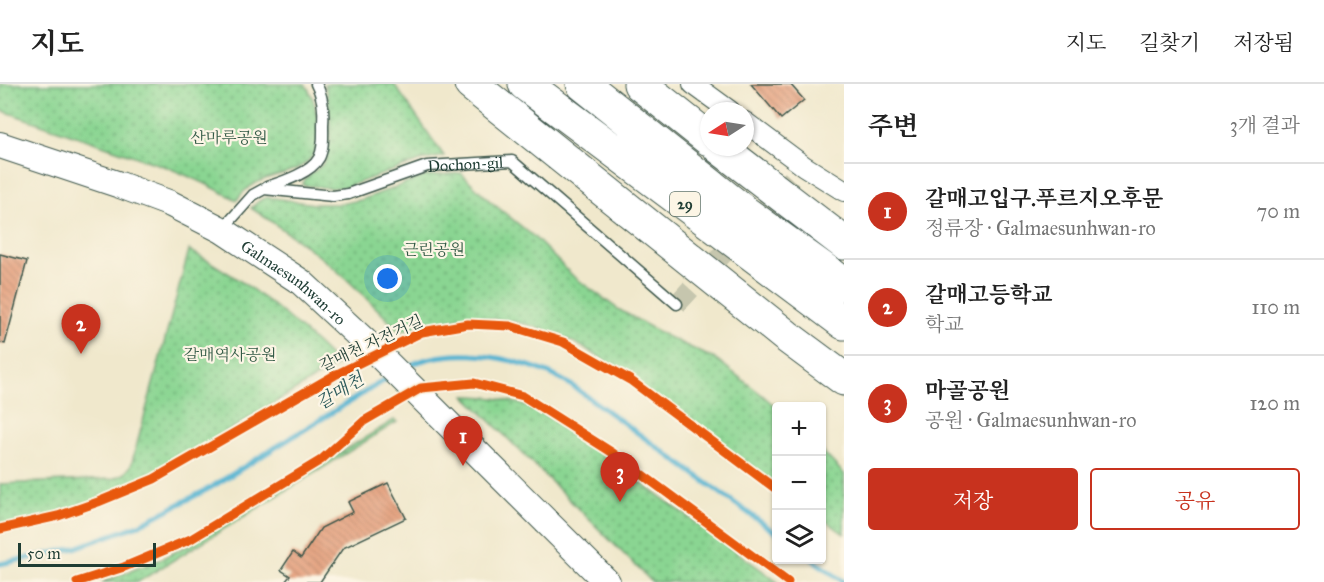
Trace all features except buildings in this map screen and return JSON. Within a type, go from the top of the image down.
[{"type":"highway","points":[[471,84],[786,336],[844,379]]},
{"type":"highway","name":"29","points":[[525,84],[844,323]]},
{"type":"highway","name":"29","points":[[583,84],[744,212],[844,284]]},
{"type":"highway","points":[[639,84],[700,132]]},
{"type":"highway","points":[[731,156],[844,243]]},
{"type":"street","points":[[693,84],[718,102]]},
{"type":"street","points":[[754,129],[804,166],[844,191]]},
{"type":"street","name":"Galmaesunhwan-ro","points":[[0,145],[171,204],[222,230],[301,282],[370,346],[607,582]]},
{"type":"lane","points":[[222,230],[253,195],[308,169],[319,158],[323,144],[324,122],[322,99],[316,84]]},
{"type":"lane","name":"Dochon-gil","points":[[264,189],[333,196],[348,194],[427,166],[512,161],[676,304]]},
{"type":"green space","name":"산마루공원","points":[[0,84],[305,84],[311,93],[315,108],[318,124],[317,144],[311,158],[301,166],[261,181],[248,188],[237,200],[169,168],[0,110]]},
{"type":"green space","name":"산마루공원","points":[[324,84],[394,84],[444,156],[420,161],[346,187],[302,185],[306,178],[325,161],[328,154],[330,122]]},
{"type":"green space","name":"근린공원","points":[[461,173],[490,201],[533,236],[573,276],[618,309],[666,336],[717,360],[772,404],[772,482],[606,361],[565,338],[542,329],[496,319],[448,320],[399,331],[331,266],[251,208],[267,197],[314,204],[339,204],[361,200],[426,176]]},
{"type":"green space","name":"갈매역사공원","points":[[189,250],[268,301],[303,330],[338,364],[177,463],[139,483],[80,508],[0,528],[0,484],[112,479],[124,474],[131,466]]},
{"type":"green space","points":[[465,396],[490,397],[513,402],[557,422],[778,582],[652,582]]},
{"type":"green space","points":[[394,420],[397,422],[138,582],[102,582],[159,560],[193,543]]},
{"type":"green space","points":[[826,455],[844,474],[844,534],[826,521]]},
{"type":"waterway","name":"갈매천","points":[[402,369],[435,357],[471,355],[524,364],[550,374],[574,387],[772,530]]},
{"type":"waterway","name":"갈매천","points":[[0,564],[75,548],[139,525],[210,488],[391,376]]},
{"type":"waterway","name":"갈매천","points":[[819,564],[844,582]]},
{"type":"tunnel","points":[[677,304],[804,166]]},
{"type":"cycle path","name":"갈매천 자전거길","points":[[0,529],[58,516],[154,479],[335,375],[422,332],[468,324],[510,326],[563,342],[630,380],[772,486]]},
{"type":"cycle path","points":[[77,582],[124,567],[191,539],[321,460],[364,421],[421,388],[474,383],[523,396],[613,453],[788,582]]},
{"type":"place","name":"갈매고등학교","points":[[81,354]]},
{"type":"place","name":"갈매고입구.푸르지오후문","points":[[463,466]]},
{"type":"place","name":"마골공원","points":[[620,502]]}]
